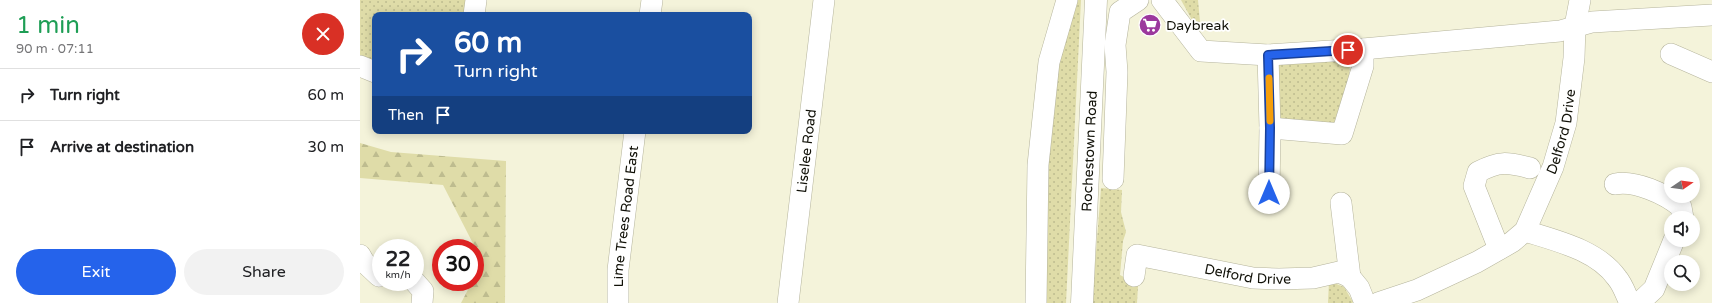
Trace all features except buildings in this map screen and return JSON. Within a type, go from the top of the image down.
[{"type":"main road","name":"Rochestown Road","points":[[1082,303],[1096,0]]},
{"type":"street","points":[[474,12],[476,0]]},
{"type":"street","points":[[650,12],[652,0]]},
{"type":"street","name":"Liselee Road","points":[[788,303],[824,0]]},
{"type":"street","points":[[1036,303],[1039,157],[1049,62],[1067,0]]},
{"type":"street","points":[[1113,179],[1117,72],[1115,44],[1120,12],[1138,0]]},
{"type":"street","points":[[1162,0],[1201,51],[1268,55],[1363,49],[1511,36],[1560,31],[1592,22],[1712,14]]},
{"type":"street","name":"Delford Drive","points":[[1378,303],[1417,290],[1512,242],[1525,231],[1553,167],[1566,123],[1574,58],[1575,26],[1580,0]]},
{"type":"street","points":[[1270,128],[1342,134],[1363,66],[1363,49]]},
{"type":"street","points":[[1670,54],[1712,72]]},
{"type":"street","points":[[1268,55],[1270,128],[1269,193]]},
{"type":"street","points":[[360,66],[372,71]]},
{"type":"street","name":"Lime Trees Road East","points":[[618,303],[618,270],[636,134]]},
{"type":"street","name":"Delford Drive","points":[[1499,249],[1474,186],[1478,172],[1492,165],[1511,163],[1530,168]]},
{"type":"street","points":[[1615,184],[1626,182],[1669,197],[1681,207],[1682,211]]},
{"type":"street","points":[[1341,203],[1350,277],[1360,288],[1365,303]]},
{"type":"street","points":[[1525,231],[1598,258],[1618,278],[1630,303]]},
{"type":"street","points":[[1639,303],[1654,289],[1671,247]]},
{"type":"street","points":[[360,255],[364,262],[372,269]]},
{"type":"street","name":"Delford Drive","points":[[1134,276],[1137,255],[1253,278],[1313,278],[1339,272],[1350,277]]},
{"type":"street","points":[[422,303],[423,291]]},
{"type":"green space","points":[[360,0],[476,0],[474,12],[372,12],[372,69],[360,66]]},
{"type":"green space","points":[[1071,0],[1081,0],[1066,303],[1040,303],[1053,62]]},
{"type":"green space","points":[[1181,0],[1198,0],[1200,22],[1196,24],[1192,20]]},
{"type":"green space","points":[[1340,60],[1350,63],[1348,91],[1339,120],[1325,128],[1280,121],[1276,63]]},
{"type":"green space","points":[[360,143],[391,152],[506,161],[505,303],[461,303],[467,291],[484,291],[484,239],[471,239],[443,185],[360,178]]},
{"type":"green space","points":[[1101,188],[1122,190],[1121,212],[1126,232],[1123,241],[1120,275],[1126,278],[1135,279],[1138,286],[1137,303],[1092,303]]},
{"type":"green space","points":[[1329,281],[1344,287],[1353,302],[1328,303]]},
{"type":"slow traffic","points":[[1269,78],[1270,121]]},
{"type":"place","name":"Daybreak","points":[[1150,25]]},
{"type":"route","points":[[1269,193],[1270,128],[1268,55],[1348,50]]}]
